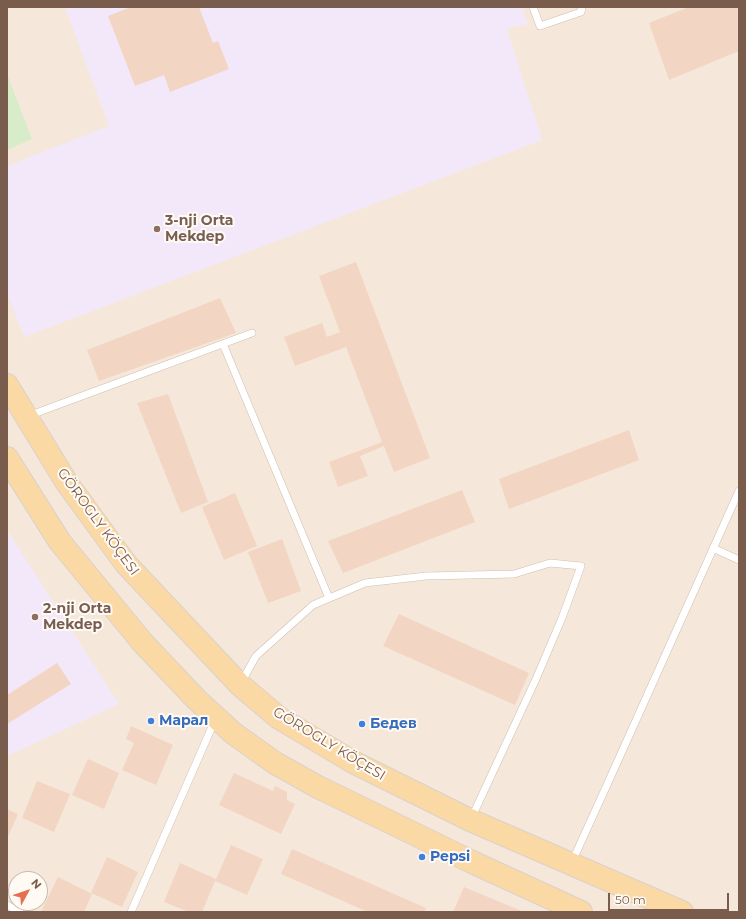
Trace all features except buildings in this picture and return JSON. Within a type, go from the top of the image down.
[{"type":"main road","name":"GÖROGLY KÖÇESI","points":[[7,386],[67,483],[126,564],[240,684],[279,718],[353,762],[470,820],[682,912]]},
{"type":"main road","points":[[7,458],[60,542],[143,643],[197,700],[235,734],[276,763],[318,787],[472,862],[581,912]]},
{"type":"lane","points":[[533,7],[540,26],[581,12],[582,7]]},
{"type":"lane","points":[[26,416],[252,333]]},
{"type":"lane","points":[[223,344],[328,598]]},
{"type":"lane","points":[[571,864],[739,491]]},
{"type":"lane","points":[[713,548],[739,560]]},
{"type":"lane","points":[[240,684],[256,656],[313,605],[365,583],[426,576],[514,574],[550,563],[581,566],[562,618],[536,679],[470,820]]},
{"type":"lane","points":[[131,912],[216,718]]},
{"type":"lane","points":[[7,905],[20,912]]},
{"type":"shaded area","points":[[7,7],[739,7],[739,912],[7,912]]},
{"type":"shaded area","name":"3-nji Orta Mekdep","points":[[65,7],[522,7],[528,24],[507,29],[542,140],[24,337],[7,293],[7,166],[109,126]]},
{"type":"shaded area","name":"2-nji Orta Mekdep","points":[[7,530],[119,704],[7,756]]},
{"type":"green space","points":[[7,74],[32,139],[7,150]]},
{"type":"place","name":"3-nji Orta Mekdep","points":[[157,229]]},
{"type":"place","name":"2-nji Orta Mekdep","points":[[35,617]]},
{"type":"place","name":"Марал","points":[[151,721]]},
{"type":"place","name":"Бедев","points":[[362,724]]},
{"type":"place","name":"Pepsi","points":[[422,857]]}]
